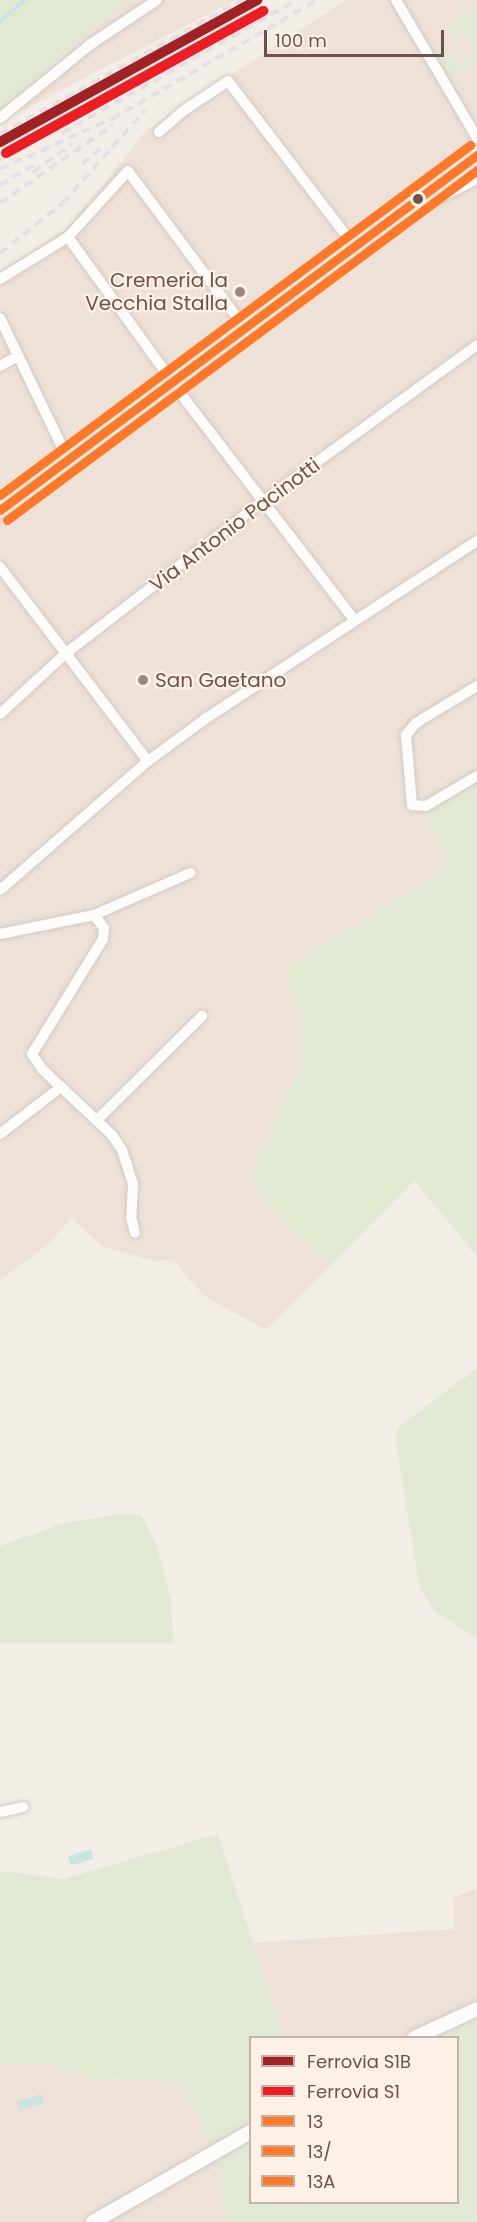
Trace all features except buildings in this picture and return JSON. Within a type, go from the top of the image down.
[{"type":"main road","points":[[0,510],[477,155]]},
{"type":"street","points":[[0,117],[113,27],[157,0]]},
{"type":"street","points":[[396,0],[477,138]]},
{"type":"street","points":[[159,132],[183,111],[228,81],[354,246]]},
{"type":"street","points":[[0,279],[68,237],[128,171],[245,328]]},
{"type":"street","points":[[450,175],[458,185],[465,187]]},
{"type":"street","points":[[379,227],[465,187],[477,179]]},
{"type":"street","points":[[68,237],[262,502],[354,620]]},
{"type":"street","points":[[0,318],[68,459]]},
{"type":"street","name":"Via Antonio Pacinotti","points":[[0,714],[65,654],[262,502],[477,345]]},
{"type":"street","points":[[0,366],[18,356]]},
{"type":"street","points":[[0,890],[148,761],[354,620],[477,540]]},
{"type":"street","points":[[0,567],[148,761]]},
{"type":"street","points":[[477,686],[416,723],[406,735],[412,805],[426,806],[477,776]]},
{"type":"street","points":[[0,934],[94,915],[190,873]]},
{"type":"street","points":[[94,915],[104,928],[103,939],[32,1054],[61,1087],[117,1142],[130,1169],[130,1217],[135,1233]]},
{"type":"street","points":[[97,1120],[202,1016]]},
{"type":"street","points":[[0,1134],[61,1087]]},
{"type":"street","points":[[0,1812],[23,1808]]},
{"type":"street","points":[[416,2036],[477,2009]]},
{"type":"street","points":[[93,2222],[249,2133]]},
{"type":"shaded area","points":[[128,0],[235,0],[0,122],[0,110]]},
{"type":"shaded area","points":[[346,0],[477,0],[477,779],[451,866],[285,968],[300,1015],[301,1064],[250,1178],[265,1200],[330,1266],[266,1330],[204,1296],[173,1260],[155,1261],[103,1247],[72,1218],[46,1246],[0,1280],[0,272],[66,229],[147,130]]},
{"type":"shaded area","points":[[477,1888],[477,2017],[472,2014],[417,2036],[283,2036],[252,1943],[454,1929],[454,1897]]},
{"type":"shaded area","points":[[19,2061],[44,2064],[94,2079],[172,2081],[193,2107],[210,2140],[220,2170],[222,2204],[230,2222],[0,2222],[0,2065]]},
{"type":"green space","points":[[0,0],[128,0],[0,110]]},
{"type":"green space","points":[[477,3],[477,63],[452,78],[435,49],[444,43],[457,65],[476,53],[463,32],[454,37],[446,23]]},
{"type":"green space","points":[[477,779],[477,1256],[414,1181],[330,1266],[265,1200],[250,1178],[301,1064],[300,1015],[285,968],[451,866],[424,810]]},
{"type":"green space","points":[[477,1368],[477,1639],[434,1610],[420,1589],[395,1437],[399,1427]]},
{"type":"green space","points":[[119,1514],[141,1515],[156,1544],[171,1599],[173,1643],[0,1643],[0,1546],[61,1524]]},
{"type":"green space","points":[[218,1834],[283,2036],[249,2036],[249,2204],[459,2204],[459,2036],[417,2036],[472,2014],[477,2017],[477,2222],[230,2222],[222,2204],[220,2170],[210,2140],[193,2107],[172,2081],[94,2079],[44,2064],[0,2065],[0,1871],[63,1879]]},
{"type":"water","points":[[91,1849],[94,1859],[71,1866],[68,1856]]},
{"type":"water","points":[[41,2094],[44,2103],[20,2110],[17,2102]]},
{"type":"waterway","points":[[0,21],[25,0]]},
{"type":"railway","points":[[0,134],[242,0]]},
{"type":"railway","points":[[62,133],[297,0]]},
{"type":"railway","points":[[0,169],[112,119],[317,0]]},
{"type":"railway","points":[[0,253],[63,203],[145,110]]},
{"type":"railway","points":[[0,160],[70,120]]},
{"type":"railway","points":[[0,203],[113,125]]},
{"type":"railway","points":[[33,172],[72,144]]},
{"type":"railway","points":[[82,164],[101,148]]},
{"type":"railway","points":[[0,185],[39,162]]},
{"type":"rail line","name":"S1B","points":[[0,142],[257,0]]},
{"type":"rail line","name":"S1","points":[[6,153],[263,11]]},
{"type":"transit line","name":"13A","points":[[0,495],[470,145]]},
{"type":"transit line","name":"13","points":[[0,510],[477,155]]},
{"type":"transit line","name":"13/","points":[[7,520],[477,170]]},
{"type":"place","name":"Cremeria la Vecchia Stalla","points":[[240,292]]},
{"type":"place","name":"San Gaetano","points":[[143,680]]}]
